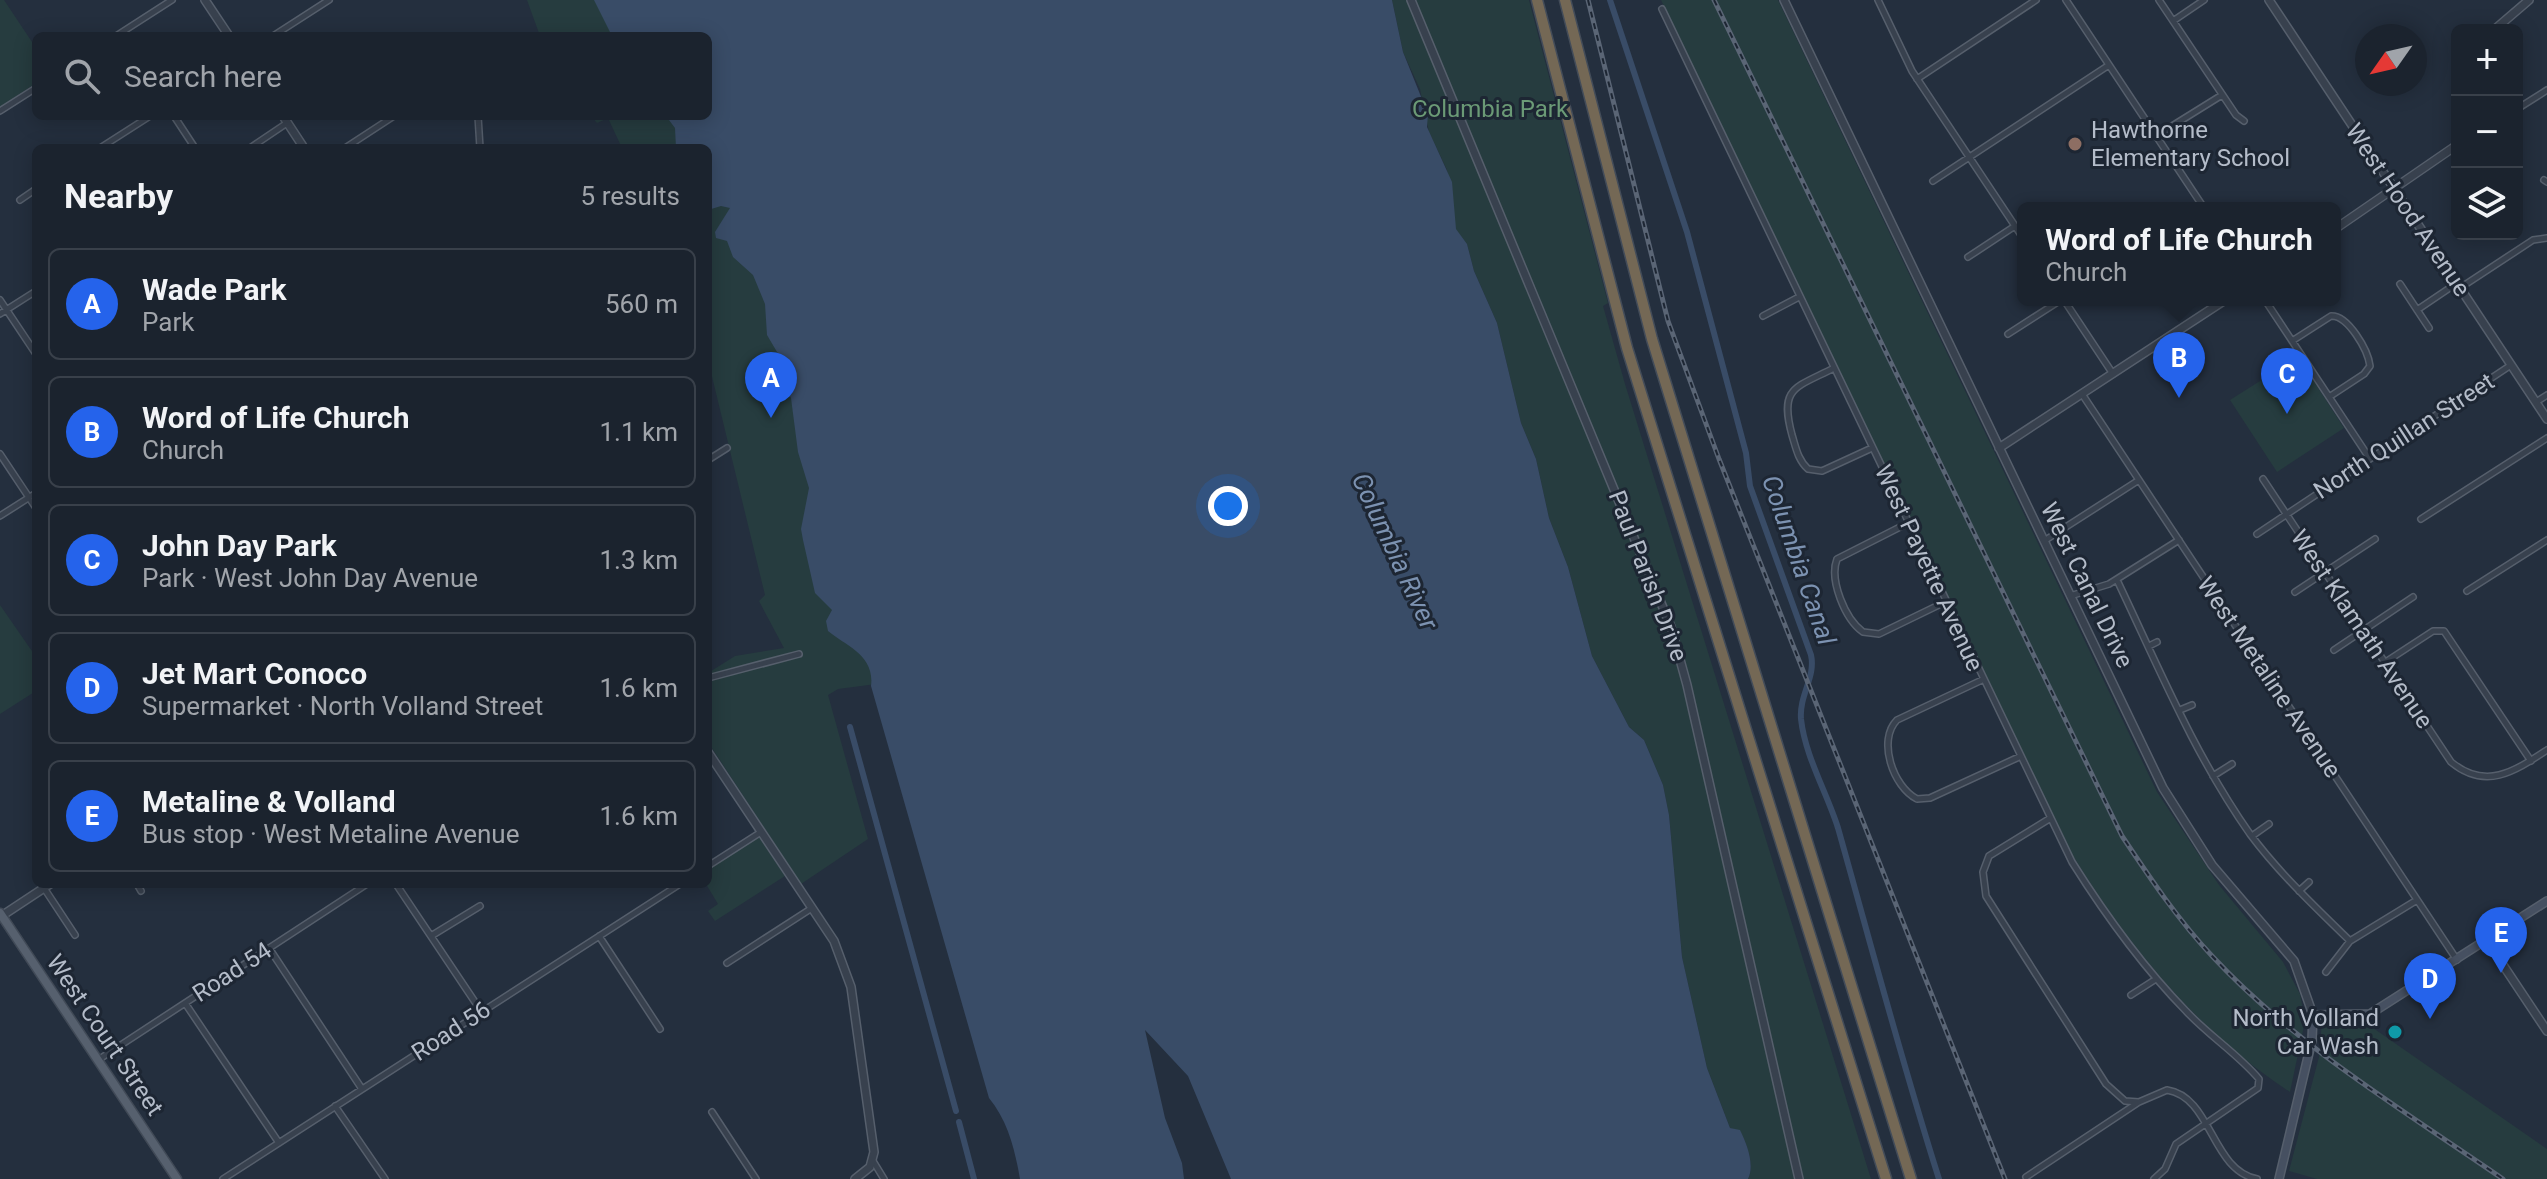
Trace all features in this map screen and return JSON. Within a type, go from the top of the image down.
[{"type":"highway","points":[[1537,0],[1627,348],[1886,1179]]},
{"type":"highway","points":[[1565,0],[1652,339],[1911,1179]]},
{"type":"main road","points":[[2313,1015],[2370,1014],[2547,901]]},
{"type":"main road","name":"West Court Street","points":[[1,915],[177,1179]]},
{"type":"main road","name":"West Canal Drive","points":[[2279,1179],[2312,1040],[2313,1015]]},
{"type":"street","points":[[124,32],[172,0]]},
{"type":"street","points":[[205,0],[226,32]]},
{"type":"street","points":[[279,32],[329,0]]},
{"type":"street","name":"Paul Parish Drive","points":[[1411,0],[1668,618],[1687,685],[1799,1179]]},
{"type":"street","name":"West Canal Drive","points":[[1784,0],[2175,809],[2226,883],[2287,950],[2306,985],[2313,1015]]},
{"type":"street","points":[[1887,0],[1879,2],[1917,79],[2017,229]]},
{"type":"street","points":[[1917,79],[2036,0]]},
{"type":"street","points":[[2077,0],[2067,3],[2200,202]]},
{"type":"street","points":[[2159,0],[2222,95],[2244,121]]},
{"type":"street","points":[[2173,21],[2204,0]]},
{"type":"street","name":"West Hood Avenue","points":[[2269,0],[2547,419]]},
{"type":"street","points":[[2501,24],[2529,0]]},
{"type":"street","name":"West Payette Avenue","points":[[1662,9],[2049,819],[2096,900],[2156,979],[2260,1083],[2205,1124]]},
{"type":"street","points":[[1933,181],[2109,65]]},
{"type":"street","points":[[2523,105],[2547,90]]},
{"type":"street","points":[[0,111],[32,91]]},
{"type":"street","points":[[2156,136],[2222,95]]},
{"type":"street","points":[[106,144],[144,120]]},
{"type":"street","points":[[177,120],[192,144]]},
{"type":"street","points":[[255,144],[285,120],[301,144]]},
{"type":"street","points":[[351,144],[388,120]]},
{"type":"street","points":[[478,120],[481,144]]},
{"type":"street","points":[[2341,225],[2451,149]]},
{"type":"street","points":[[20,200],[32,192]]},
{"type":"street","points":[[1968,257],[2015,226]]},
{"type":"street","points":[[2417,310],[2527,244],[2547,238]]},
{"type":"street","points":[[2400,284],[2429,328]]},
{"type":"street","points":[[0,314],[32,294]]},
{"type":"street","points":[[1763,316],[1799,297]]},
{"type":"street","points":[[0,300],[32,348]]},
{"type":"street","points":[[2008,334],[2052,306]]},
{"type":"street","points":[[2066,306],[2113,374]]},
{"type":"street","points":[[1999,448],[2216,306]]},
{"type":"street","points":[[2269,306],[2370,459]]},
{"type":"street","points":[[2292,341],[2331,316],[2345,321],[2369,357],[2370,366],[2364,374],[2329,397]]},
{"type":"street","name":"North Quillan Street","points":[[2257,534],[2511,365]]},
{"type":"street","points":[[1834,368],[1797,387],[1788,397],[1785,409],[1798,455],[1808,469],[1822,471],[1872,448]]},
{"type":"street","name":"West Metaline Avenue","points":[[2082,394],[2457,960]]},
{"type":"street","points":[[2536,402],[2547,395]]},
{"type":"street","points":[[2421,519],[2547,438]]},
{"type":"street","points":[[712,457],[727,448]]},
{"type":"street","points":[[0,454],[32,502]]},
{"type":"street","name":"West Klamath Avenue","points":[[2263,479],[2445,754],[2467,773],[2498,777],[2531,761]]},
{"type":"street","points":[[2044,541],[2139,480]]},
{"type":"street","points":[[0,516],[32,495]]},
{"type":"street","points":[[1908,523],[1837,559],[1834,580],[1850,617],[1863,632],[1879,634],[1945,602]]},
{"type":"street","points":[[2295,592],[2375,539]]},
{"type":"street","points":[[2070,596],[2117,580],[2179,540]]},
{"type":"street","points":[[2467,591],[2547,540]]},
{"type":"street","points":[[2117,580],[2213,776],[2252,836],[2299,891],[2350,941]]},
{"type":"street","points":[[2334,650],[2413,597]]},
{"type":"street","points":[[2384,663],[2439,629],[2446,633],[2531,761],[2547,750]]},
{"type":"street","points":[[2149,646],[2157,642]]},
{"type":"street","points":[[712,677],[799,654]]},
{"type":"street","points":[[1982,680],[1897,720],[1889,729],[1888,751],[1903,788],[1917,799],[1930,798],[2019,757]]},
{"type":"street","points":[[2180,710],[2192,705]]},
{"type":"street","points":[[712,758],[834,941],[849,975],[873,1161],[883,1176]]},
{"type":"street","points":[[2213,776],[2232,764]]},
{"type":"street","points":[[2049,819],[1993,851],[1983,872],[1992,909],[2106,1084],[2125,1101],[2139,1102]]},
{"type":"street","points":[[2252,836],[2269,824]]},
{"type":"street","points":[[712,863],[761,832]]},
{"type":"street","points":[[2299,891],[2309,882]]},
{"type":"street","points":[[1,915],[44,888]]},
{"type":"street","points":[[48,888],[75,935]]},
{"type":"street","name":"Road 54","points":[[98,1060],[361,888]]},
{"type":"street","points":[[399,888],[481,1011]]},
{"type":"street","name":"Road 56","points":[[223,1179],[674,888]]},
{"type":"street","points":[[2326,972],[2350,941],[2417,900]]},
{"type":"street","points":[[431,936],[480,906]]},
{"type":"street","points":[[727,963],[812,908]]},
{"type":"street","points":[[599,936],[660,1029]]},
{"type":"street","points":[[2487,941],[2547,1031]]},
{"type":"street","points":[[269,948],[362,1089]]},
{"type":"street","points":[[2131,995],[2156,979]]},
{"type":"street","points":[[185,1003],[279,1143]]},
{"type":"street","points":[[2026,1177],[2162,1090],[2173,1091],[2189,1102],[2230,1163],[2243,1177],[2257,1179]]},
{"type":"street","points":[[335,1106],[385,1179]]},
{"type":"street","points":[[712,1112],[756,1179]]},
{"type":"street","points":[[2154,1179],[2165,1169],[2176,1144],[2205,1124]]},
{"type":"street","points":[[855,1179],[873,1161]]},
{"type":"green space","points":[[0,0],[4,0],[32,42],[32,86],[0,107]]},
{"type":"green space","points":[[527,0],[649,0],[665,32],[539,32]]},
{"type":"green space","name":"Columbia Park","points":[[1392,0],[1529,0],[1608,303],[1603,306],[1625,384],[1871,1179],[1748,1179],[1751,1167],[1747,1148],[1740,1131],[1730,1128],[1707,1068],[1682,957],[1669,815],[1663,785],[1644,740],[1629,727],[1592,656],[1568,567],[1549,518],[1536,459],[1521,423],[1497,323],[1474,271],[1467,244],[1455,229],[1447,170],[1429,132],[1420,89],[1403,52]]},
{"type":"green space","points":[[1661,0],[1778,0],[2157,792],[2219,885],[2283,962],[2300,994],[2305,1021],[2290,1092],[2225,1043],[2168,986],[2118,923],[2073,856]]},
{"type":"green space","points":[[609,120],[707,120],[884,683],[838,689],[828,695],[868,839],[801,884],[712,748],[712,670],[735,656],[784,648],[759,601],[765,595],[712,376],[712,144],[620,144]]},
{"type":"green space","points":[[2298,357],[2344,428],[2277,472],[2230,400]]},
{"type":"green space","points":[[0,605],[32,651],[32,694],[0,714]]},
{"type":"green space","points":[[759,837],[785,876],[715,921],[708,911],[718,904],[708,888],[712,888],[712,866]]},
{"type":"green space","points":[[2322,1021],[2363,1021],[2547,1149],[2547,1179],[2317,1179],[2289,1171],[2319,1057]]},
{"type":"water","name":"Columbia River","points":[[594,0],[1392,0],[1403,52],[1428,114],[1427,127],[1452,182],[1456,229],[1467,244],[1474,271],[1497,323],[1521,423],[1536,459],[1549,518],[1568,567],[1592,656],[1629,727],[1644,740],[1663,785],[1669,815],[1682,957],[1707,1068],[1730,1128],[1740,1130],[1747,1148],[1751,1167],[1748,1179],[1231,1179],[1188,1076],[1145,1030],[1165,1118],[1182,1163],[1184,1179],[1020,1179],[1010,1136],[989,1098],[871,686],[868,666],[858,652],[828,631],[826,621],[832,610],[815,593],[801,529],[809,488],[798,452],[791,398],[784,385],[780,357],[767,335],[765,304],[753,275],[733,257],[727,241],[716,238],[715,232],[730,208],[712,209],[712,144],[676,144],[675,128],[669,120],[712,120],[712,32],[610,32]]},
{"type":"waterway","name":"Columbia Canal","points":[[1610,0],[1687,232],[1746,453],[1750,486],[1811,655],[1811,671],[1801,710],[1803,733],[1838,828],[1939,1179]]},
{"type":"waterway","points":[[850,727],[956,1111]]},
{"type":"waterway","points":[[959,1122],[974,1179]]},
{"type":"railway","points":[[1588,0],[1668,321],[1719,459],[2005,1179]]},
{"type":"railway","points":[[1714,0],[2122,836],[2200,943],[2279,1020],[2352,1076],[2503,1179]]},
{"type":"place","name":"Hawthorne Elementary School","points":[[2075,144]]},
{"type":"place","name":"Word of Life Church","points":[[2179,398]]},
{"type":"place","name":"John Day Park","points":[[2287,414]]},
{"type":"place","name":"Wade Park","points":[[771,418]]},
{"type":"place","name":"Metaline & Volland","points":[[2501,973]]},
{"type":"place","name":"Jet Mart Conoco","points":[[2430,1019]]},
{"type":"place","name":"North Volland Car Wash","points":[[2395,1032]]}]
